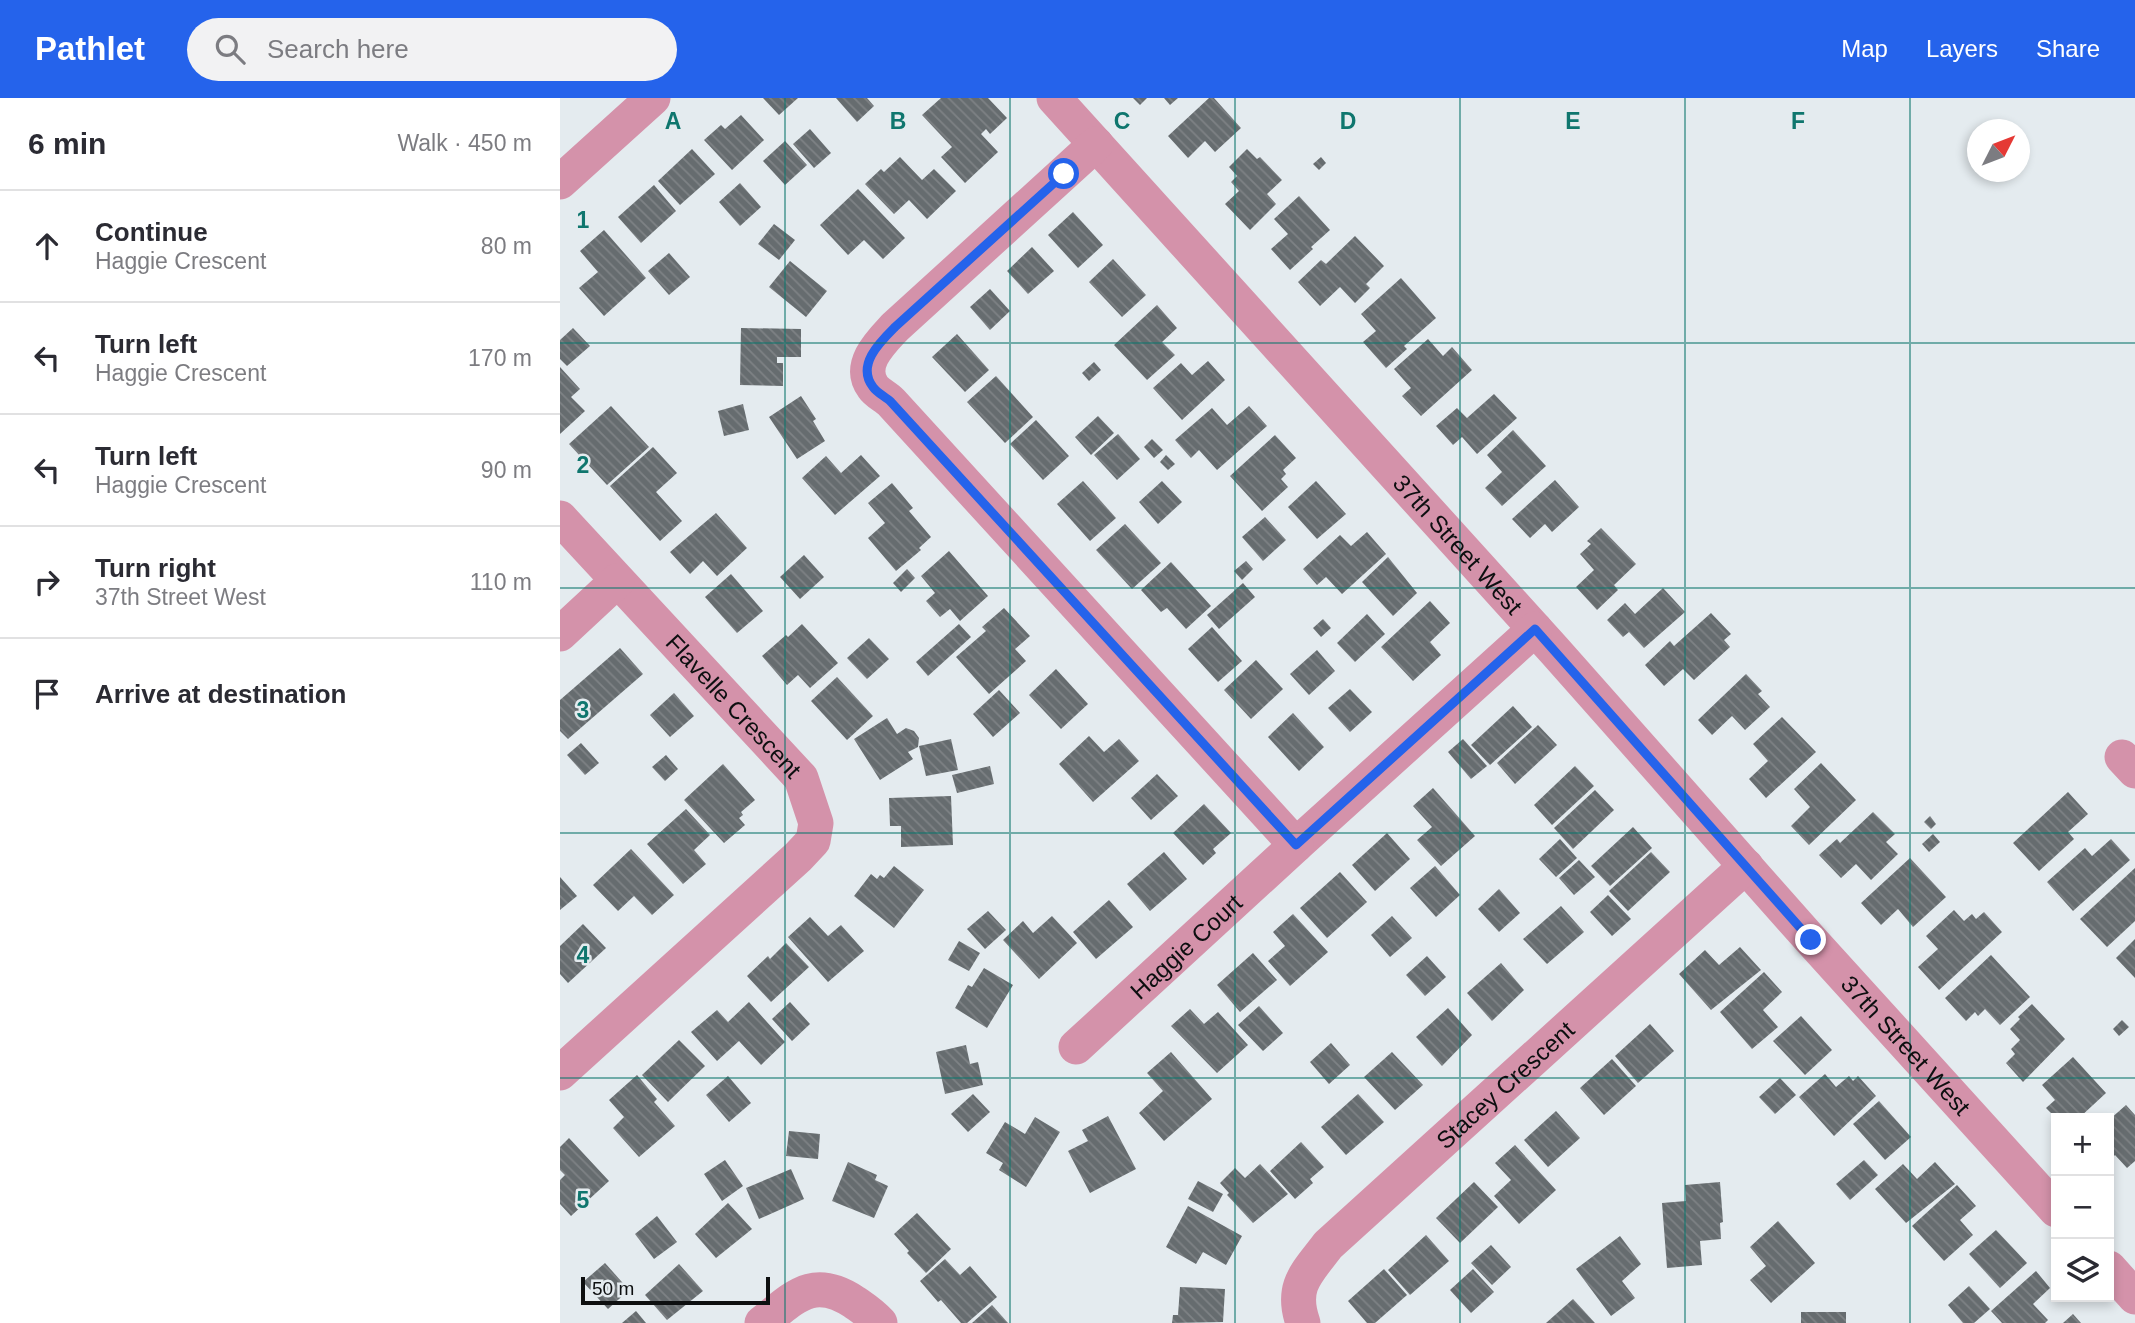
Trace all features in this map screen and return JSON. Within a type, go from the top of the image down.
[{"type":"street","name":"37th Street West","points":[[1055,98],[2051,1204]]},
{"type":"street","points":[[560,182],[634,104]]},
{"type":"street","points":[[1096,145],[876,346],[867,366],[872,386],[891,402],[1296,845]]},
{"type":"street","name":"Flavelle Crescent","points":[[560,518],[801,778],[816,822],[813,841],[798,857],[560,1073]]},
{"type":"street","points":[[560,634],[617,581]]},
{"type":"street","name":"Haggie Court","points":[[1076,1046],[1535,629]]},
{"type":"street","name":"Stacey Crescent","points":[[1303,1323],[1298,1309],[1298,1288],[1328,1245],[1746,866]]},
{"type":"street","points":[[2114,1274],[2135,1297]]},
{"type":"street","points":[[762,1323],[791,1300],[809,1290],[827,1288],[872,1314],[880,1323]]},
{"type":"building","points":[[763,98],[798,98],[779,115]]},
{"type":"building","points":[[836,98],[867,98],[874,106],[857,122]]},
{"type":"building","points":[[941,98],[988,98],[1007,118],[990,134],[986,129],[981,134],[998,152],[965,183],[941,157],[952,147],[922,115]]},
{"type":"building","points":[[1133,98],[1147,98],[1140,105]]},
{"type":"building","points":[[1164,98],[1178,98],[1170,105]]},
{"type":"building","points":[[1209,98],[1214,98],[1241,128],[1215,152],[1205,141],[1188,158],[1168,136]]},
{"type":"building","points":[[741,115],[764,140],[732,170],[704,140],[721,125],[725,129]]},
{"type":"building","points":[[810,129],[831,153],[814,168],[793,144]]},
{"type":"building","points":[[785,141],[807,165],[785,185],[763,161]]},
{"type":"building","points":[[692,149],[715,174],[680,205],[658,181]]},
{"type":"building","points":[[1247,149],[1257,159],[1260,157],[1282,180],[1267,194],[1276,204],[1250,230],[1225,204],[1239,191],[1231,182],[1237,176],[1229,167]]},
{"type":"building","points":[[900,157],[922,180],[934,169],[956,191],[927,219],[909,200],[894,214],[865,184],[881,169],[884,172]]},
{"type":"building","points":[[1321,157],[1326,163],[1319,170],[1313,164]]},
{"type":"building","points":[[740,183],[761,207],[740,226],[719,202]]},
{"type":"building","points":[[654,185],[676,211],[641,243],[618,217]]},
{"type":"building","points":[[858,189],[905,238],[883,259],[864,240],[848,255],[820,225]]},
{"type":"building","points":[[1299,196],[1330,230],[1290,270],[1271,249],[1288,234],[1274,219]]},
{"type":"building","points":[[1073,212],[1103,245],[1078,268],[1048,235]]},
{"type":"building","points":[[774,224],[795,240],[779,260],[758,244]]},
{"type":"building","points":[[604,230],[646,278],[604,316],[579,288],[598,272],[580,251]]},
{"type":"building","points":[[1355,236],[1384,266],[1366,284],[1370,288],[1355,303],[1340,287],[1320,306],[1298,282],[1321,260],[1326,264]]},
{"type":"building","points":[[1032,247],[1054,271],[1028,294],[1007,271]]},
{"type":"building","points":[[669,253],[690,277],[669,295],[648,271]]},
{"type":"building","points":[[1113,259],[1146,295],[1122,317],[1089,282]]},
{"type":"building","points":[[790,261],[827,291],[806,317],[769,287]]},
{"type":"building","points":[[1401,278],[1436,318],[1404,346],[1407,349],[1386,368],[1363,342],[1376,331],[1361,314]]},
{"type":"building","points":[[990,289],[1010,311],[990,330],[970,307]]},
{"type":"building","points":[[1157,305],[1177,328],[1162,342],[1175,355],[1147,380],[1114,345]]},
{"type":"building","points":[[573,328],[590,346],[567,366],[560,359],[560,340]]},
{"type":"building","points":[[741,328],[801,329],[801,357],[777,357],[777,363],[783,363],[783,386],[740,385]]},
{"type":"building","points":[[957,334],[989,370],[965,392],[932,357]]},
{"type":"building","points":[[1428,339],[1443,356],[1452,347],[1472,370],[1421,416],[1402,396],[1411,388],[1394,369]]},
{"type":"building","points":[[1208,361],[1225,380],[1182,420],[1153,388],[1181,363],[1192,375]]},
{"type":"building","points":[[1094,362],[1101,370],[1089,381],[1082,373]]},
{"type":"building","points":[[560,367],[580,389],[571,397],[585,411],[560,434]]},
{"type":"building","points":[[996,376],[1033,417],[1005,443],[967,402]]},
{"type":"building","points":[[1494,394],[1517,418],[1477,454],[1462,437],[1453,445],[1436,426],[1457,408],[1467,418]]},
{"type":"building","points":[[801,396],[816,419],[813,421],[825,441],[797,459],[769,417]]},
{"type":"building","points":[[743,404],[749,430],[724,436],[718,411]]},
{"type":"building","points":[[611,406],[649,447],[607,485],[569,444]]},
{"type":"building","points":[[1249,406],[1267,426],[1217,470],[1199,450],[1191,458],[1175,440],[1212,408],[1227,425]]},
{"type":"building","points":[[1098,416],[1114,433],[1091,455],[1075,437]]},
{"type":"building","points":[[1036,420],[1069,456],[1043,480],[1010,444]]},
{"type":"building","points":[[1513,430],[1546,466],[1502,506],[1485,488],[1502,472],[1487,455]]},
{"type":"building","points":[[1118,434],[1140,459],[1117,480],[1094,455]]},
{"type":"building","points":[[1275,435],[1296,458],[1283,470],[1286,474],[1281,479],[1288,487],[1262,511],[1230,476]]},
{"type":"building","points":[[1152,439],[1163,450],[1154,458],[1144,447]]},
{"type":"building","points":[[653,447],[677,473],[656,492],[682,521],[660,541],[610,486]]},
{"type":"building","points":[[861,455],[880,476],[835,515],[802,478],[826,456],[841,473]]},
{"type":"building","points":[[1166,455],[1175,464],[1168,470],[1160,462]]},
{"type":"building","points":[[1555,480],[1579,507],[1552,532],[1545,524],[1530,538],[1512,519]]},
{"type":"building","points":[[1083,481],[1116,518],[1090,541],[1057,504]]},
{"type":"building","points":[[1162,481],[1182,502],[1158,524],[1139,502]]},
{"type":"building","points":[[1316,481],[1346,514],[1317,539],[1288,507]]},
{"type":"building","points":[[892,483],[913,508],[909,511],[931,537],[919,548],[921,550],[896,571],[868,538],[885,523],[868,503]]},
{"type":"building","points":[[716,513],[747,548],[717,576],[703,561],[690,574],[670,552]]},
{"type":"building","points":[[1265,517],[1286,540],[1263,561],[1242,537]]},
{"type":"building","points":[[1125,524],[1161,563],[1132,589],[1096,550]]},
{"type":"building","points":[[1601,528],[1636,564],[1614,585],[1618,590],[1597,610],[1576,587],[1594,570],[1580,554],[1591,544],[1587,541]]},
{"type":"building","points":[[1367,532],[1386,554],[1342,594],[1326,577],[1317,585],[1303,569],[1340,535],[1351,546]]},
{"type":"building","points":[[949,551],[988,596],[960,621],[950,609],[940,617],[926,601],[935,593],[921,576]]},
{"type":"building","points":[[804,555],[824,577],[800,599],[780,577]]},
{"type":"building","points":[[1388,557],[1417,593],[1393,616],[1362,582]]},
{"type":"building","points":[[1246,561],[1253,569],[1242,580],[1234,571]]},
{"type":"building","points":[[1171,562],[1211,606],[1186,629],[1167,608],[1161,612],[1141,590]]},
{"type":"building","points":[[907,569],[915,578],[901,592],[893,583]]},
{"type":"building","points":[[731,574],[763,611],[737,633],[705,597]]},
{"type":"building","points":[[1243,583],[1255,597],[1219,629],[1207,615]]},
{"type":"building","points":[[1663,588],[1685,612],[1644,648],[1629,632],[1623,637],[1607,620],[1625,603],[1635,614]]},
{"type":"building","points":[[1430,601],[1450,623],[1430,642],[1441,655],[1413,681],[1381,647]]},
{"type":"building","points":[[1004,608],[1030,636],[1015,649],[1026,661],[989,694],[956,657],[986,631],[982,627]]},
{"type":"building","points":[[1711,613],[1731,634],[1724,640],[1730,647],[1694,680],[1683,669],[1664,686],[1645,665],[1670,641],[1674,646]]},
{"type":"building","points":[[1367,614],[1385,634],[1355,662],[1337,643]]},
{"type":"building","points":[[1323,619],[1331,628],[1321,637],[1313,628]]},
{"type":"building","points":[[802,624],[838,663],[810,688],[798,675],[787,685],[762,656]]},
{"type":"building","points":[[959,624],[971,637],[928,676],[916,662]]},
{"type":"building","points":[[1212,627],[1242,661],[1218,682],[1188,649]]},
{"type":"building","points":[[869,638],[889,659],[867,679],[847,658]]},
{"type":"building","points":[[620,648],[643,674],[568,739],[560,731],[560,700]]},
{"type":"building","points":[[1317,650],[1335,671],[1309,695],[1290,674]]},
{"type":"building","points":[[1256,660],[1283,689],[1251,719],[1224,690]]},
{"type":"building","points":[[1056,669],[1088,704],[1061,729],[1029,695]]},
{"type":"building","points":[[1746,674],[1762,691],[1758,694],[1770,707],[1745,730],[1732,716],[1712,735],[1698,720]]},
{"type":"building","points":[[837,677],[873,716],[847,740],[811,701]]},
{"type":"building","points":[[1350,689],[1372,712],[1350,732],[1328,708]]},
{"type":"building","points":[[999,690],[1020,713],[993,737],[973,714]]},
{"type":"building","points":[[674,693],[694,716],[670,737],[650,715]]},
{"type":"building","points":[[1513,706],[1532,727],[1490,765],[1471,745]]},
{"type":"building","points":[[1293,713],[1324,747],[1299,771],[1268,737]]},
{"type":"building","points":[[1782,717],[1816,752],[1766,798],[1749,779],[1768,761],[1753,744]]},
{"type":"building","points":[[887,718],[897,734],[906,728],[914,731],[919,738],[918,747],[908,752],[913,759],[880,780],[854,739]]},
{"type":"building","points":[[1538,725],[1557,745],[1515,784],[1497,763]]},
{"type":"building","points":[[1089,736],[1104,752],[1119,739],[1139,761],[1093,802],[1059,764]]},
{"type":"building","points":[[951,739],[958,770],[926,776],[919,746]]},
{"type":"building","points":[[1463,739],[1487,766],[1471,779],[1448,752]]},
{"type":"building","points":[[581,743],[599,763],[585,775],[567,755]]},
{"type":"building","points":[[666,755],[678,769],[665,781],[652,767]]},
{"type":"building","points":[[1821,763],[1856,800],[1809,845],[1791,826],[1810,807],[1794,789]]},
{"type":"building","points":[[723,764],[755,800],[741,812],[743,815],[739,818],[745,825],[724,843],[684,800]]},
{"type":"building","points":[[990,766],[994,784],[957,793],[952,775]]},
{"type":"building","points":[[1575,766],[1594,786],[1552,825],[1534,805]]},
{"type":"building","points":[[1157,774],[1178,796],[1151,820],[1131,798]]},
{"type":"building","points":[[1433,788],[1475,836],[1441,866],[1417,840],[1432,827],[1413,806]]},
{"type":"building","points":[[1595,790],[1614,810],[1573,849],[1554,828]]},
{"type":"building","points":[[2068,792],[2088,814],[2068,832],[2074,839],[2039,871],[2013,843]]},
{"type":"building","points":[[951,796],[953,845],[901,847],[901,826],[890,826],[889,798]]},
{"type":"building","points":[[1204,804],[1231,833],[1213,849],[1216,853],[1203,865],[1173,833]]},
{"type":"building","points":[[686,809],[710,835],[694,850],[706,864],[683,884],[647,844]]},
{"type":"building","points":[[1873,812],[1895,834],[1886,842],[1898,854],[1871,880],[1856,864],[1841,878],[1819,855],[1837,839],[1840,843]]},
{"type":"building","points":[[1930,816],[1936,824],[1931,829],[1924,822]]},
{"type":"building","points":[[1633,827],[1652,848],[1610,886],[1591,866]]},
{"type":"building","points":[[1387,833],[1410,859],[1375,891],[1352,865]]},
{"type":"building","points":[[1933,834],[1940,842],[1929,852],[1922,844]]},
{"type":"building","points":[[1560,839],[1577,858],[1556,877],[1539,859]]},
{"type":"building","points":[[2111,839],[2130,860],[2073,911],[2047,882],[2085,848],[2092,856]]},
{"type":"building","points":[[631,849],[674,895],[652,915],[634,896],[618,911],[593,885]]},
{"type":"building","points":[[1164,852],[1187,879],[1150,911],[1127,884]]},
{"type":"building","points":[[1651,852],[1670,872],[1628,911],[1609,891]]},
{"type":"building","points":[[1910,858],[1946,897],[1913,927],[1898,909],[1881,925],[1861,903]]},
{"type":"building","points":[[1579,860],[1595,877],[1574,895],[1559,878]]},
{"type":"building","points":[[894,866],[924,890],[894,928],[854,896],[871,874],[877,879],[880,875],[884,878]]},
{"type":"building","points":[[1435,866],[1460,895],[1436,917],[1410,888]]},
{"type":"building","points":[[2135,868],[2135,921],[2107,947],[2080,919]]},
{"type":"building","points":[[1340,872],[1367,902],[1327,938],[1300,908]]},
{"type":"building","points":[[560,877],[577,896],[560,910]]},
{"type":"building","points":[[1499,889],[1520,913],[1499,932],[1478,909]]},
{"type":"building","points":[[1608,895],[1631,919],[1612,936],[1590,912]]},
{"type":"building","points":[[1109,900],[1133,927],[1096,959],[1073,932]]},
{"type":"building","points":[[1561,906],[1584,932],[1547,964],[1523,939]]},
{"type":"building","points":[[1954,910],[1964,921],[1972,914],[1976,919],[1984,912],[2002,932],[1939,990],[1918,967],[1938,949],[1926,936]]},
{"type":"building","points":[[988,911],[1006,930],[985,949],[967,929]]},
{"type":"building","points":[[1293,914],[1328,952],[1290,986],[1268,961],[1285,946],[1273,932]]},
{"type":"building","points":[[1052,916],[1077,943],[1039,979],[1003,940],[1023,921],[1033,933]]},
{"type":"building","points":[[1392,916],[1412,938],[1390,957],[1371,935]]},
{"type":"building","points":[[810,917],[828,936],[841,925],[864,951],[828,982],[788,937]]},
{"type":"building","points":[[583,924],[606,948],[568,983],[560,974],[560,946]]},
{"type":"building","points":[[2135,939],[2135,978],[2116,958]]},
{"type":"building","points":[[959,941],[980,953],[969,971],[948,960]]},
{"type":"building","points":[[786,943],[809,967],[771,1002],[747,976]]},
{"type":"building","points":[[1740,947],[1761,970],[1711,1010],[1679,974],[1705,950],[1719,965]]},
{"type":"building","points":[[1253,953],[1277,980],[1240,1012],[1217,985]]},
{"type":"building","points":[[1991,955],[2030,997],[2000,1025],[1985,1009],[1978,1016],[1975,1012],[1966,1021],[1945,998]]},
{"type":"building","points":[[1427,956],[1446,977],[1425,996],[1406,975]]},
{"type":"building","points":[[1501,963],[1524,990],[1492,1021],[1467,993]]},
{"type":"building","points":[[984,968],[1013,985],[987,1028],[955,1008],[968,985],[972,987]]},
{"type":"building","points":[[1764,972],[1782,992],[1763,1010],[1778,1027],[1752,1049],[1720,1012]]},
{"type":"building","points":[[749,1002],[785,1042],[761,1065],[739,1041],[717,1061],[691,1032],[717,1010],[728,1022]]},
{"type":"building","points":[[790,1002],[810,1024],[792,1041],[772,1019]]},
{"type":"building","points":[[2032,1004],[2065,1039],[2023,1082],[2006,1063],[2015,1054],[2011,1049],[2020,1040],[2010,1029]]},
{"type":"building","points":[[1259,1006],[1283,1033],[1263,1051],[1238,1025]]},
{"type":"building","points":[[1448,1008],[1472,1035],[1442,1066],[1416,1037]]},
{"type":"building","points":[[1190,1009],[1204,1024],[1218,1012],[1248,1045],[1217,1073],[1171,1026]]},
{"type":"building","points":[[1801,1016],[1832,1050],[1805,1075],[1773,1041]]},
{"type":"building","points":[[2122,1020],[2129,1027],[2119,1036],[2113,1029]]},
{"type":"building","points":[[1650,1024],[1674,1051],[1638,1083],[1615,1056]]},
{"type":"building","points":[[679,1040],[705,1066],[668,1102],[642,1075]]},
{"type":"building","points":[[1331,1043],[1350,1065],[1329,1084],[1310,1062]]},
{"type":"building","points":[[966,1045],[970,1064],[978,1062],[983,1085],[945,1094],[936,1052]]},
{"type":"building","points":[[1171,1052],[1212,1099],[1164,1141],[1139,1113],[1163,1091],[1147,1073]]},
{"type":"building","points":[[1392,1052],[1423,1085],[1395,1110],[1364,1077]]},
{"type":"building","points":[[2073,1057],[2106,1093],[2084,1113],[2051,1113],[2046,1108],[2055,1100],[2042,1085]]},
{"type":"building","points":[[1612,1059],[1636,1086],[1604,1115],[1580,1088]]},
{"type":"building","points":[[1825,1074],[1836,1087],[1849,1076],[1853,1081],[1858,1076],[1876,1096],[1834,1136],[1799,1097]]},
{"type":"building","points":[[637,1075],[657,1099],[654,1102],[675,1126],[639,1157],[613,1128],[624,1117],[609,1100]]},
{"type":"building","points":[[728,1076],[751,1103],[729,1122],[706,1095]]},
{"type":"building","points":[[1780,1078],[1796,1095],[1775,1114],[1759,1097]]},
{"type":"building","points":[[973,1094],[990,1112],[968,1132],[951,1114]]},
{"type":"building","points":[[1358,1094],[1384,1122],[1346,1155],[1321,1127]]},
{"type":"building","points":[[1879,1101],[1911,1137],[1885,1160],[1853,1124]]},
{"type":"building","points":[[2126,1105],[2135,1115],[2135,1161],[2127,1168],[2114,1156],[2114,1116]]},
{"type":"building","points":[[1556,1111],[1580,1138],[1548,1167],[1524,1140]]},
{"type":"building","points":[[1108,1116],[1136,1169],[1090,1193],[1068,1151],[1088,1141],[1082,1130]]},
{"type":"building","points":[[1035,1117],[1060,1132],[1026,1187],[999,1170],[1003,1163],[986,1153],[1005,1122],[1025,1134]]},
{"type":"building","points":[[789,1131],[820,1134],[818,1159],[786,1156]]},
{"type":"building","points":[[569,1138],[609,1181],[571,1216],[560,1204],[560,1180],[565,1175],[560,1170],[560,1147]]},
{"type":"building","points":[[1301,1142],[1324,1167],[1310,1179],[1313,1183],[1295,1199],[1270,1171]]},
{"type":"building","points":[[1515,1145],[1556,1190],[1519,1224],[1494,1196],[1511,1180],[1495,1163]]},
{"type":"building","points":[[725,1160],[743,1186],[722,1201],[704,1174]]},
{"type":"building","points":[[1864,1160],[1878,1175],[1850,1200],[1836,1184]]},
{"type":"building","points":[[848,1162],[877,1175],[875,1180],[888,1186],[874,1218],[832,1201]]},
{"type":"building","points":[[1935,1162],[1955,1184],[1906,1223],[1875,1189],[1903,1164],[1917,1179]]},
{"type":"building","points":[[1260,1164],[1288,1194],[1253,1223],[1227,1195],[1229,1193],[1220,1183],[1235,1168],[1245,1178]]},
{"type":"building","points":[[791,1169],[804,1199],[759,1219],[746,1188]]},
{"type":"building","points":[[1198,1181],[1223,1194],[1213,1212],[1188,1199]]},
{"type":"building","points":[[1474,1182],[1498,1207],[1460,1243],[1436,1218]]},
{"type":"building","points":[[1720,1182],[1723,1222],[1720,1223],[1721,1239],[1700,1241],[1702,1265],[1667,1268],[1662,1203],[1686,1201],[1685,1185]]},
{"type":"building","points":[[1957,1185],[1976,1206],[1960,1220],[1973,1235],[1944,1261],[1912,1226]]},
{"type":"building","points":[[728,1203],[752,1229],[716,1258],[695,1234]]},
{"type":"building","points":[[1188,1206],[1242,1236],[1226,1265],[1203,1252],[1196,1264],[1166,1247]]},
{"type":"building","points":[[917,1213],[951,1249],[926,1273],[894,1234]]},
{"type":"building","points":[[657,1216],[677,1242],[654,1259],[635,1234]]},
{"type":"building","points":[[1778,1221],[1815,1263],[1771,1303],[1750,1280],[1766,1266],[1750,1247]]},
{"type":"building","points":[[1996,1230],[2027,1263],[2000,1288],[1969,1254]]},
{"type":"building","points":[[1426,1235],[1449,1261],[1410,1295],[1388,1270]]},
{"type":"building","points":[[1620,1236],[1641,1264],[1622,1281],[1635,1298],[1611,1316],[1576,1269]]},
{"type":"building","points":[[1491,1245],[1511,1267],[1492,1285],[1471,1263]]},
{"type":"building","points":[[945,1259],[960,1275],[970,1266],[997,1297],[967,1323],[961,1323],[920,1281]]},
{"type":"building","points":[[605,1263],[629,1290],[608,1309],[583,1282]]},
{"type":"building","points":[[679,1264],[703,1291],[667,1320],[645,1295]]},
{"type":"building","points":[[1384,1269],[1407,1295],[1375,1323],[1367,1323],[1348,1301]]},
{"type":"building","points":[[1473,1269],[1494,1292],[1471,1313],[1450,1290]]},
{"type":"building","points":[[2036,1271],[2050,1288],[2033,1304],[2048,1320],[2045,1323],[2002,1323],[1991,1311]]},
{"type":"building","points":[[1969,1286],[1990,1309],[1974,1323],[1963,1323],[1948,1305]]},
{"type":"building","points":[[1180,1287],[1225,1289],[1223,1322],[1172,1323],[1173,1315],[1178,1315]]},
{"type":"building","points":[[1573,1299],[1595,1323],[1546,1323]]},
{"type":"building","points":[[992,1305],[1008,1323],[972,1323]]},
{"type":"building","points":[[636,1311],[646,1323],[622,1323]]},
{"type":"building","points":[[1801,1312],[1846,1312],[1846,1323],[1801,1323]]},
{"type":"building","points":[[2073,1314],[2081,1323],[2063,1323]]},
{"type":"route","points":[[1064,174],[876,346],[867,366],[872,386],[891,402],[1296,845],[1535,629],[1811,940]]}]
